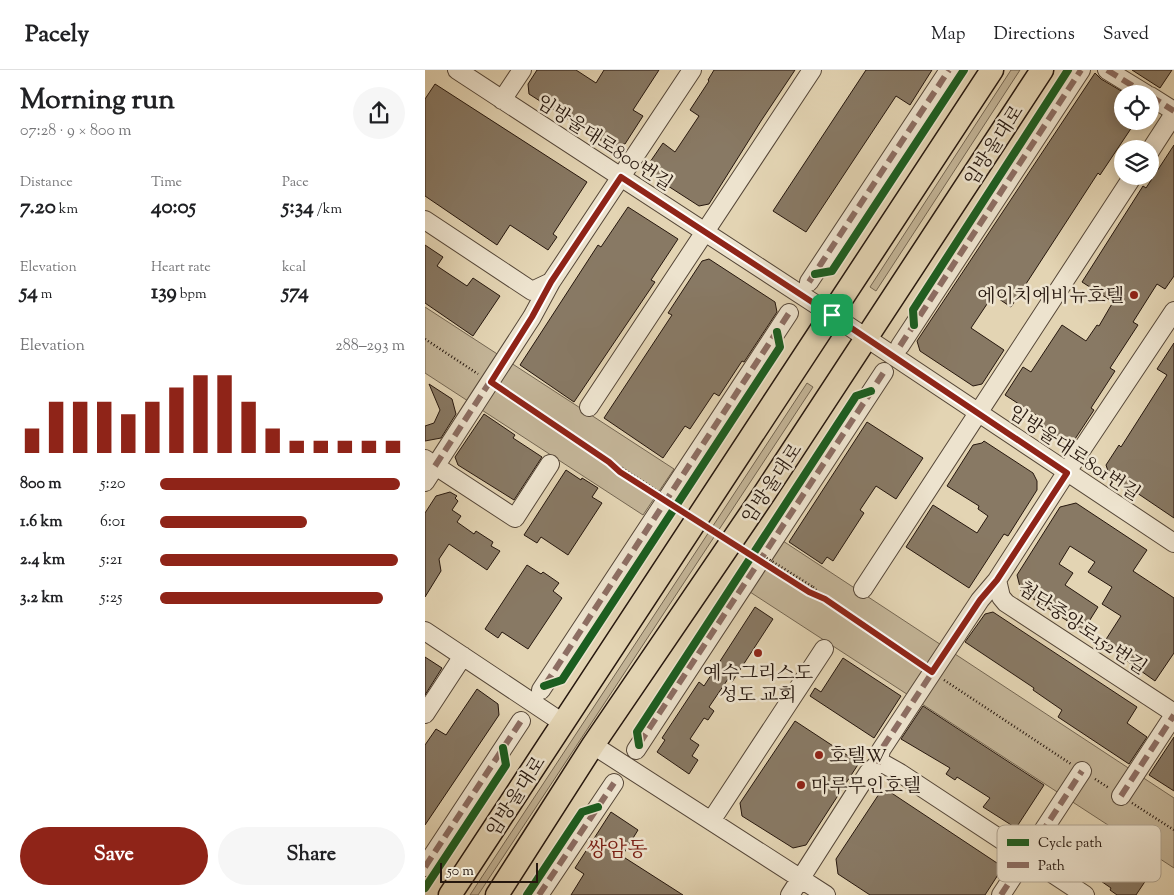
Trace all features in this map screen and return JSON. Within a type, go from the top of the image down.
[{"type":"main road","name":"임방울대로","points":[[450,895],[992,70]]},
{"type":"main road","name":"임방울대로","points":[[497,895],[593,745],[764,494],[1042,70]]},
{"type":"street","name":"임방울대로800번길","points":[[457,70],[867,339]]},
{"type":"street","points":[[502,100],[522,70]]},
{"type":"street","points":[[425,482],[430,463],[491,382],[532,317],[551,282],[692,70]]},
{"type":"street","points":[[589,407],[812,70]]},
{"type":"street","points":[[809,282],[949,70]]},
{"type":"street","points":[[900,346],[1081,70]]},
{"type":"street","points":[[1107,70],[1131,85]]},
{"type":"street","points":[[1156,140],[1174,113],[1159,102]]},
{"type":"street","points":[[978,413],[1127,185]]},
{"type":"street","points":[[425,220],[532,291],[551,282]]},
{"type":"street","name":"첨단중앙로152번길","points":[[1174,312],[997,580],[1001,597],[1006,603],[1174,714]]},
{"type":"street","points":[[541,690],[789,313]]},
{"type":"street","name":"임방울대로801번길","points":[[867,339],[1174,543]]},
{"type":"street","points":[[636,750],[884,372]]},
{"type":"street","name":"임방울대로801번길","points":[[863,589],[978,413]]},
{"type":"street","points":[[430,463],[515,518],[550,464]]},
{"type":"street","points":[[789,895],[868,773],[878,764],[881,750],[932,672],[980,600],[997,580]]},
{"type":"street","points":[[425,631],[563,723]]},
{"type":"street","points":[[711,821],[824,649]]},
{"type":"street","points":[[425,714],[463,656]]},
{"type":"street","points":[[1121,796],[1174,714]]},
{"type":"street","points":[[425,867],[521,721]]},
{"type":"street","points":[[593,745],[826,895]]},
{"type":"street","points":[[878,764],[884,764],[895,770],[997,837]]},
{"type":"street","points":[[1046,825],[1082,771]]},
{"type":"street","points":[[539,895],[614,782]]},
{"type":"street","points":[[1001,895],[1009,882]]},
{"type":"street","points":[[1065,882],[1085,895]]},
{"type":"path","points":[[425,339],[609,462],[620,472],[750,557],[809,592],[825,599],[932,672],[1174,830]]},
{"type":"path","points":[[609,462],[622,468],[682,507]]},
{"type":"path","points":[[671,514],[682,497]]},
{"type":"path","points":[[750,557],[760,543]]},
{"type":"path","points":[[750,557],[754,550],[813,587],[825,599]]},
{"type":"shaded area","points":[[1011,70],[1020,70],[876,291],[870,287]]},
{"type":"shaded area","points":[[425,307],[674,469],[643,515],[425,373]]},
{"type":"shaded area","points":[[807,383],[813,387],[478,895],[470,895]]},
{"type":"shaded area","points":[[783,541],[1174,798],[1174,868],[1161,860],[1161,825],[1108,825],[750,592]]},
{"type":"building","points":[[537,70],[576,70],[596,83],[604,70],[659,70],[633,110],[643,116],[625,144],[610,146],[529,94],[528,84]]},
{"type":"building","points":[[714,70],[795,70],[709,204],[699,206],[654,177],[650,162],[663,143],[675,152],[699,116],[690,110]]},
{"type":"building","points":[[866,70],[932,70],[910,105],[896,96],[806,232],[773,211]]},
{"type":"building","points":[[1132,70],[1172,70],[1160,88],[1159,85],[1155,85]]},
{"type":"building","points":[[1095,73],[1114,87],[1114,130],[1130,130],[1123,140],[1114,140],[1114,154],[1100,175],[1098,173],[1011,307],[993,295],[971,328],[1004,350],[982,384],[973,386],[920,351],[917,341]]},
{"type":"building","points":[[435,84],[587,182],[553,234],[557,237],[548,250],[510,225],[497,245],[425,196],[425,99]]},
{"type":"building","points":[[1174,145],[1174,276],[1165,289],[1157,284],[1133,322],[1138,325],[1110,368],[1115,371],[1091,408],[1094,410],[1075,439],[1061,442],[1034,424],[1039,417],[1005,395],[1023,367],[1031,372],[1062,325],[1086,341],[1097,325],[1099,326],[1113,302],[1082,282],[1143,186],[1146,188],[1148,185],[1159,185],[1159,168]]},
{"type":"building","points":[[628,207],[678,239],[651,280],[655,282],[574,402],[520,365],[598,245],[601,247]]},
{"type":"building","points":[[425,245],[443,257],[437,266],[467,286],[473,278],[500,296],[473,336],[425,303]]},
{"type":"building","points":[[709,259],[775,302],[777,312],[719,396],[714,393],[690,429],[685,426],[663,458],[604,418],[672,315],[668,313],[702,261]]},
{"type":"building","points":[[1174,343],[1174,518],[1109,474],[1106,465],[1119,445],[1121,447],[1167,375],[1157,369]]},
{"type":"building","points":[[429,384],[452,399],[456,414],[441,438],[425,441],[425,426],[434,423],[440,410]]},
{"type":"building","points":[[484,414],[515,435],[513,438],[542,457],[514,500],[458,465],[455,457]]},
{"type":"building","points":[[867,422],[923,458],[896,499],[876,486],[860,510],[864,513],[833,561],[827,557],[822,564],[789,542]]},
{"type":"building","points":[[984,441],[1033,473],[1037,481],[1037,490],[1008,536],[1004,534],[969,588],[906,547],[933,505],[977,533],[988,516],[978,509],[979,506],[947,486],[973,445]]},
{"type":"building","points":[[566,470],[598,488],[592,497],[602,503],[568,555],[541,537],[537,543],[524,535]]},
{"type":"building","points":[[450,492],[457,496],[455,498],[458,501],[452,510],[461,516],[457,522],[474,534],[476,531],[493,542],[491,546],[500,551],[487,570],[449,544],[439,559],[441,571],[425,597],[425,513],[436,496]]},
{"type":"building","points":[[1076,503],[1147,550],[1133,571],[1174,598],[1174,653],[1155,681],[1103,644],[1121,616],[1102,604],[1112,587],[1088,572],[1095,562],[1070,546],[1059,564],[1073,573],[1065,585],[1098,607],[1083,631],[1021,591],[1017,575],[1060,507]]},
{"type":"building","points":[[527,565],[541,574],[543,572],[559,583],[553,591],[562,598],[528,649],[502,632],[498,638],[485,629]]},
{"type":"building","points":[[755,607],[773,619],[732,682],[728,679],[709,707],[714,711],[708,720],[704,718],[690,739],[699,745],[692,756],[698,760],[689,774],[657,752],[665,740],[662,738],[699,682],[704,686]]},
{"type":"building","points":[[993,612],[1137,707],[1127,723],[1147,737],[1129,764],[1058,717],[1062,710],[1033,690],[1034,688],[965,642],[985,614]]},
{"type":"building","points":[[425,657],[442,668],[425,695]]},
{"type":"building","points":[[843,658],[901,696],[874,738],[810,696],[815,688],[821,692]]},
{"type":"building","points":[[477,689],[498,704],[499,715],[425,825],[425,745],[436,729],[446,735]]},
{"type":"building","points":[[923,706],[1044,785],[1018,825],[1011,825],[983,807],[990,798],[957,777],[955,780],[946,774],[950,768],[901,739]]},
{"type":"building","points":[[795,721],[859,763],[806,845],[793,848],[742,816],[740,803]]},
{"type":"building","points":[[1174,737],[1174,791],[1149,775]]},
{"type":"building","points":[[890,792],[997,863],[997,876],[985,895],[870,895],[838,874],[836,859],[879,794]]},
{"type":"building","points":[[611,812],[638,830],[622,856],[683,895],[571,895],[584,874],[575,868]]},
{"type":"building","points":[[1102,882],[1145,882],[1136,895],[1117,895],[1110,890],[1111,888]]},
{"type":"marked path","points":[[809,282],[949,70]]},
{"type":"marked path","points":[[900,346],[1081,70]]},
{"type":"marked path","points":[[1107,70],[1131,85]]},
{"type":"marked path","points":[[1159,102],[1174,111]]},
{"type":"marked path","points":[[435,466],[532,317],[551,282]]},
{"type":"marked path","points":[[545,685],[789,313]]},
{"type":"marked path","points":[[639,744],[884,372]]},
{"type":"marked path","points":[[878,764],[881,750],[980,600],[997,580]]},
{"type":"marked path","points":[[1121,796],[1174,715]]},
{"type":"marked path","points":[[425,867],[521,721]]},
{"type":"marked path","points":[[1047,825],[1082,771]]},
{"type":"marked path","points":[[539,895],[614,783]]},
{"type":"marked path","points":[[1001,895],[1009,882]]},
{"type":"cycle path","points":[[815,274],[832,271],[964,70]]},
{"type":"cycle path","points":[[914,325],[913,310],[1068,70]]},
{"type":"cycle path","points":[[544,686],[562,680],[780,347],[777,332]]},
{"type":"cycle path","points":[[639,745],[637,732],[856,396],[871,391]]},
{"type":"cycle path","points":[[425,888],[506,765],[503,748]]},
{"type":"cycle path","points":[[527,895],[582,812],[598,807]]},
{"type":"place","name":"에이치에비뉴호텔","points":[[1134,295]]},
{"type":"place","name":"예수그리스도 성도 교회","points":[[758,653]]},
{"type":"place","name":"호텔W","points":[[819,755]]},
{"type":"place","name":"마루무인호텔","points":[[801,785]]},
{"type":"district","name":"쌍암동","points":[[617,849]]},
{"type":"route","points":[[621,177],[832,315],[1067,473],[997,580],[980,600],[932,672],[825,599],[809,592],[620,472],[609,462],[491,382],[532,317],[551,282],[621,177]]}]
